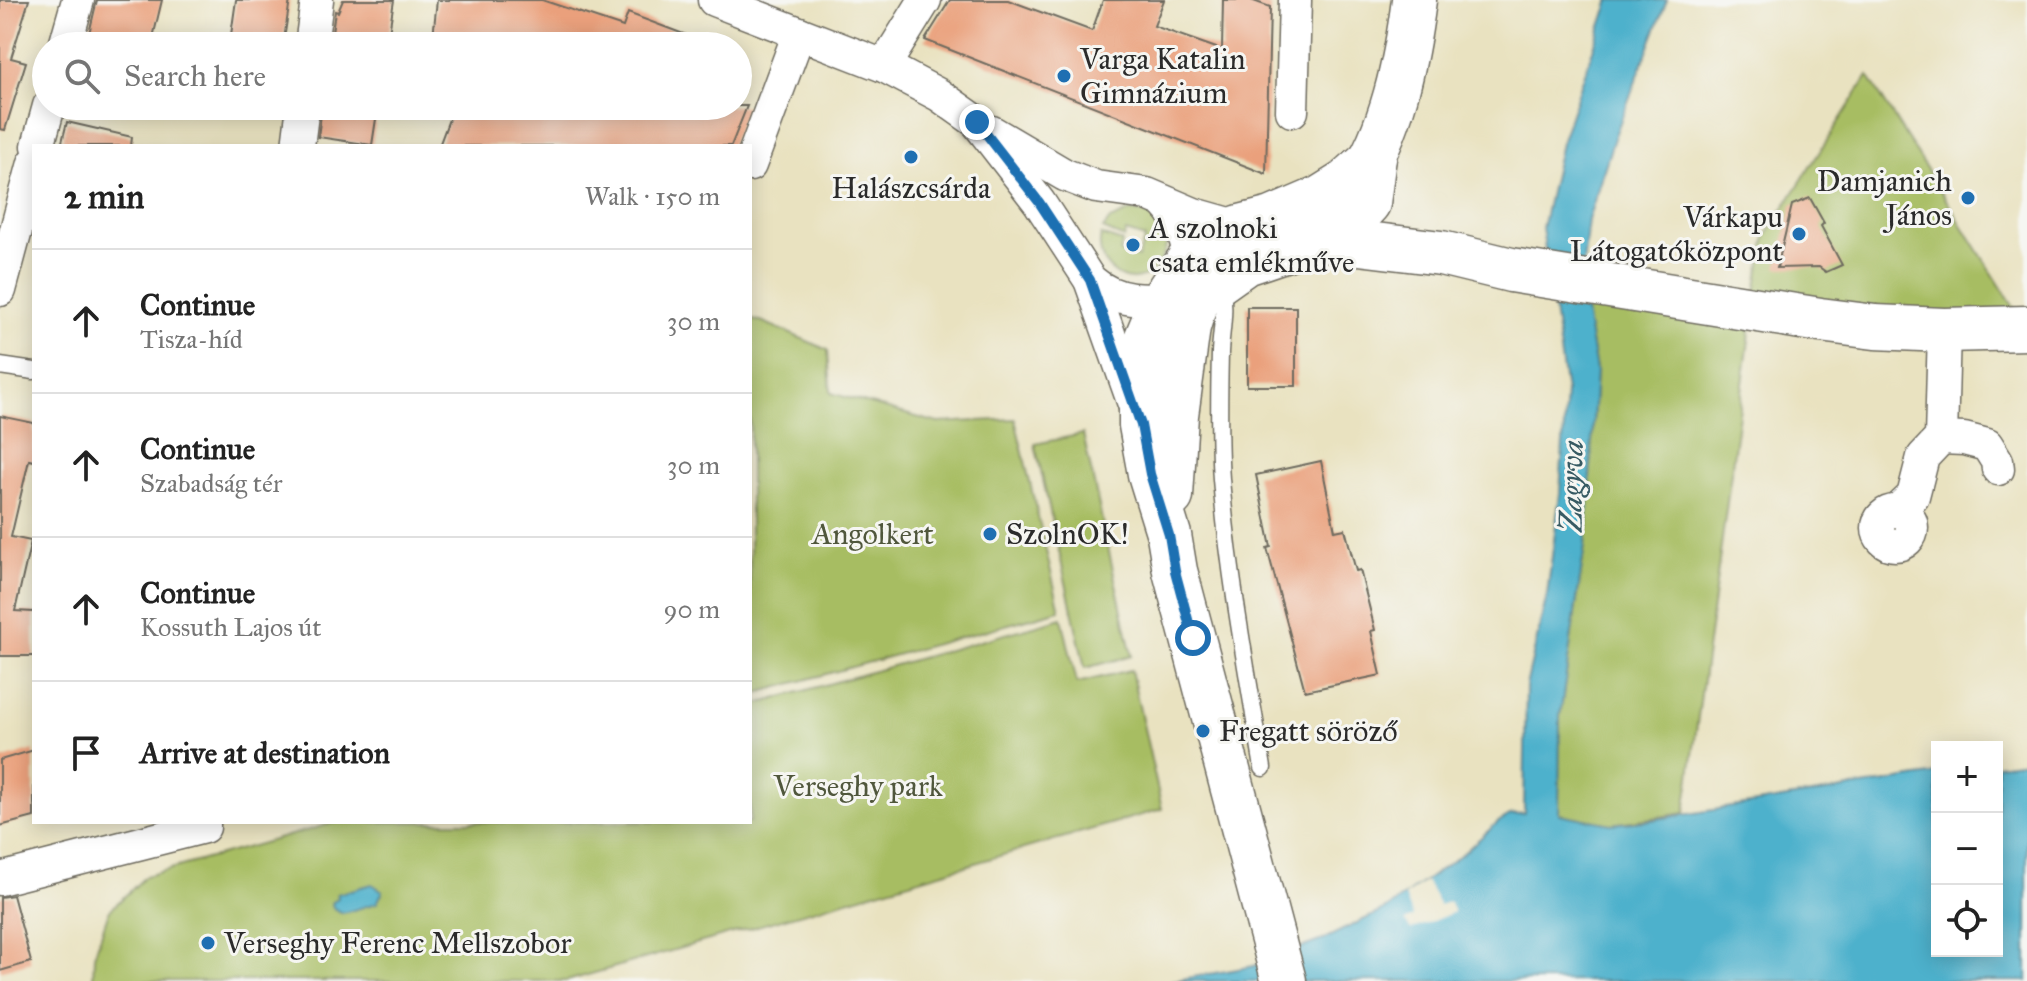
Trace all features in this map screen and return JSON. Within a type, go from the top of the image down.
[{"type":"main road","points":[[1192,284],[1336,229],[1368,203],[1374,157],[1408,45],[1414,0]]},
{"type":"main road","points":[[1284,981],[1249,781],[1175,571],[1169,535],[1150,474],[1141,425],[1141,377],[1145,342],[1240,227],[1272,219],[1321,198],[1345,183],[1374,157]]},
{"type":"main road","points":[[1374,157],[1392,212],[1406,230],[1441,253]]},
{"type":"main road","points":[[1240,227],[1295,225],[1336,229],[1398,248],[1441,253],[1511,270],[1875,327],[1944,330],[2027,328]]},
{"type":"main road","points":[[1169,535],[1176,415],[1192,284]]},
{"type":"street","points":[[69,32],[78,0]]},
{"type":"street","points":[[313,32],[317,0]]},
{"type":"street","points":[[714,0],[884,66],[939,95],[977,122],[1065,175],[1096,187],[1147,194],[1240,227]]},
{"type":"street","points":[[884,66],[925,0]]},
{"type":"street","points":[[1292,111],[1295,0]]},
{"type":"street","points":[[752,160],[799,33]]},
{"type":"street","points":[[39,144],[45,120]]},
{"type":"street","points":[[298,144],[301,120]]},
{"type":"street","points":[[977,122],[1039,202],[1090,280],[1141,425]]},
{"type":"street","points":[[0,290],[32,170]]},
{"type":"street","points":[[1090,280],[1103,291],[1119,298],[1192,284],[1185,233],[1177,216],[1164,202]]},
{"type":"street","points":[[1897,511],[1913,496],[1923,457],[1941,438],[1944,330]]},
{"type":"street","points":[[1941,438],[1964,439],[1987,445],[1997,461],[1998,469]]},
{"type":"street","points":[[0,879],[204,827],[204,824]]},
{"type":"lane","points":[[1192,284],[1225,298],[1221,317],[1218,406],[1221,478],[1241,641],[1249,781]]},
{"type":"lane","points":[[0,366],[32,371]]},
{"type":"green space","points":[[1868,76],[2027,328],[1753,310],[1685,813],[1611,824],[1559,814],[1560,716],[1587,531],[1596,370],[1581,283],[1753,309],[1766,236]]},
{"type":"green space","points":[[1131,211],[1152,217],[1163,228],[1166,243],[1154,270],[1141,278],[1126,278],[1110,269],[1100,249],[1101,235],[1122,242],[1120,252],[1138,258],[1145,238],[1126,232],[1124,238],[1103,229],[1110,220]]},
{"type":"green space","name":"Angolkert","points":[[752,320],[761,321],[828,350],[831,393],[938,423],[1015,419],[1060,610],[752,694]]},
{"type":"green space","points":[[1083,434],[1132,656],[1085,668],[1035,444]]},
{"type":"green space","name":"Verseghy park","points":[[1062,618],[1077,683],[1131,670],[1162,809],[567,981],[93,981],[94,956],[109,911],[146,876],[330,824],[752,824],[752,705]]},
{"type":"water","name":"Zagyva","points":[[1610,0],[1667,0],[1614,138],[1588,220],[1581,283],[1596,370],[1587,531],[1560,716],[1559,814],[1611,824],[1645,821],[1931,775],[1931,957],[2003,957],[2003,764],[2027,761],[2027,981],[1171,981],[1254,966],[1322,940],[1388,908],[1467,850],[1498,822],[1510,815],[1524,813],[1526,686],[1547,595],[1560,494],[1566,392],[1542,228],[1561,143]]},
{"type":"water","points":[[372,884],[383,891],[377,903],[343,913],[333,908],[337,894]]},
{"type":"pier","points":[[1426,881],[1439,905],[1449,902],[1454,912],[1411,930],[1405,921],[1413,917],[1405,896]]},
{"type":"building","points":[[0,0],[29,0],[11,58],[26,62],[5,130],[0,129]]},
{"type":"building","points":[[97,0],[162,0],[154,32],[89,32]]},
{"type":"building","points":[[236,0],[290,0],[285,32],[231,32]]},
{"type":"building","points":[[343,0],[394,0],[389,32],[332,32],[335,11],[338,12]]},
{"type":"building","points":[[437,0],[542,0],[623,27],[628,13],[678,32],[434,32]]},
{"type":"building","points":[[950,0],[1008,0],[1092,31],[1103,0],[1164,0],[1154,26],[1222,50],[1223,0],[1251,0],[1270,7],[1266,174],[925,40]]},
{"type":"building","points":[[320,120],[376,120],[372,144],[318,137]]},
{"type":"building","points":[[449,120],[741,120],[732,144],[440,144]]},
{"type":"building","points":[[67,122],[132,137],[131,144],[62,144]]},
{"type":"building","name":"Várkapu Látogatóközpont","points":[[1810,198],[1842,265],[1826,272],[1819,267],[1777,268],[1792,205]]},
{"type":"building","points":[[1247,307],[1296,307],[1296,386],[1247,386]]},
{"type":"building","points":[[0,416],[32,423],[32,461],[29,460],[11,537],[31,541],[15,611],[32,612],[32,656],[0,656]]},
{"type":"building","points":[[1321,461],[1335,531],[1345,529],[1356,571],[1360,570],[1375,630],[1371,631],[1381,675],[1305,691],[1267,548],[1271,547],[1256,475]]},
{"type":"building","points":[[32,751],[32,818],[0,826],[0,760]]},
{"type":"building","points":[[13,895],[31,962],[0,971],[0,897]]},
{"type":"place","name":"Varga Katalin Gimnázium","points":[[1064,76]]},
{"type":"place","name":"Halászcsárda","points":[[911,157]]},
{"type":"place","name":"Damjanich János","points":[[1968,198]]},
{"type":"place","name":"Várkapu Látogatóközpont","points":[[1799,234]]},
{"type":"place","name":"A szolnoki csata emlékműve","points":[[1133,245]]},
{"type":"place","name":"SzolnOK!","points":[[990,534]]},
{"type":"place","name":"Fregatt söröző","points":[[1203,731]]},
{"type":"place","name":"Verseghy Ferenc Mellszobor","points":[[208,943]]},
{"type":"route","points":[[977,122],[1039,202],[1090,280],[1141,425],[1150,474],[1169,535],[1193,638]]}]
